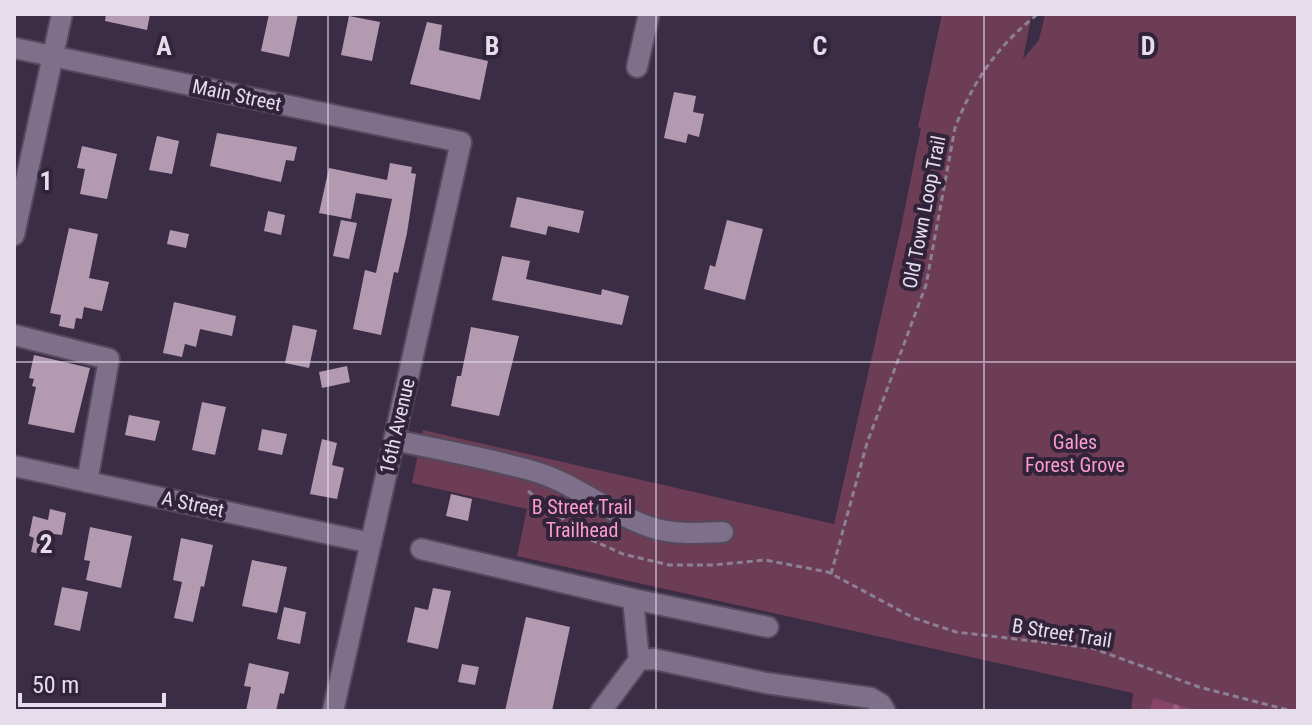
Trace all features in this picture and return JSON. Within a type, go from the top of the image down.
[{"type":"street","points":[[14,235],[62,14]]},
{"type":"street","points":[[637,67],[649,14]]},
{"type":"street","name":"Main Street","points":[[14,48],[461,142]]},
{"type":"street","name":"16th Avenue","points":[[333,711],[461,142]]},
{"type":"street","points":[[14,335],[109,359],[87,482]]},
{"type":"street","points":[[394,440],[533,471],[653,528],[693,533],[723,532]]},
{"type":"street","name":"A Street","points":[[14,466],[371,543]]},
{"type":"street","points":[[421,549],[768,627]]},
{"type":"street","points":[[601,711],[639,660],[633,599]]},
{"type":"street","points":[[639,660],[654,659],[766,683],[871,698],[881,704],[885,711]]},
{"type":"path","name":"Old Town Loop Trail","points":[[831,574],[867,443],[926,285],[955,128],[964,106],[991,61],[1010,36],[1038,14]]},
{"type":"path","name":"B Street Trail","points":[[831,574],[914,618],[956,632],[1092,648],[1113,653],[1199,687],[1292,711]]},
{"type":"green space","name":"Gales Forest Grove","points":[[942,14],[1032,14],[1023,59],[1039,40],[1045,14],[1298,14],[1298,711],[1131,711],[1133,693],[517,556],[527,509],[412,483],[423,430],[834,524],[900,232]]},
{"type":"green space","points":[[1153,698],[1200,711],[1150,711]]},
{"type":"building","points":[[106,14],[150,14],[147,30],[105,21]]},
{"type":"building","points":[[269,14],[298,14],[289,57],[261,51]]},
{"type":"building","points":[[349,16],[380,22],[372,61],[341,55]]},
{"type":"building","points":[[427,22],[442,25],[439,50],[488,61],[480,100],[410,84]]},
{"type":"building","points":[[674,92],[696,96],[693,112],[704,114],[699,137],[688,134],[686,143],[664,138]]},
{"type":"building","points":[[217,133],[297,147],[294,161],[286,160],[281,182],[210,166]]},
{"type":"building","points":[[157,136],[179,141],[172,174],[149,170]]},
{"type":"building","points":[[82,146],[117,154],[107,199],[80,194],[85,169],[77,168]]},
{"type":"building","points":[[390,163],[412,167],[411,173],[416,174],[407,233],[398,273],[394,272],[381,335],[353,329],[365,270],[376,273],[392,199],[356,193],[351,219],[319,213],[329,168],[387,180]]},
{"type":"building","points":[[517,197],[584,211],[579,233],[548,226],[546,235],[510,227]]},
{"type":"building","points":[[268,211],[285,215],[281,235],[264,231]]},
{"type":"building","points":[[341,220],[357,223],[349,259],[333,256]]},
{"type":"building","points":[[727,220],[763,229],[745,300],[704,289],[710,265],[715,267]]},
{"type":"building","points":[[69,228],[98,234],[89,278],[109,282],[102,311],[84,307],[82,319],[76,318],[74,329],[59,326],[61,315],[50,313]]},
{"type":"building","points":[[170,230],[189,234],[186,248],[167,244]]},
{"type":"building","points":[[502,256],[530,261],[526,279],[601,295],[602,289],[629,296],[622,325],[492,300]]},
{"type":"building","points":[[174,302],[236,316],[232,336],[200,329],[196,347],[185,344],[182,357],[163,353]]},
{"type":"building","points":[[293,325],[317,330],[309,368],[285,363]]},
{"type":"building","points":[[471,327],[519,336],[499,416],[451,406]]},
{"type":"building","points":[[34,355],[90,368],[74,433],[28,424],[36,387],[32,386],[34,379],[29,378]]},
{"type":"building","points":[[347,366],[350,382],[322,388],[319,372]]},
{"type":"building","points":[[202,402],[226,407],[215,455],[192,450]]},
{"type":"building","points":[[129,415],[160,421],[155,441],[125,435]]},
{"type":"building","points":[[262,429],[287,434],[282,455],[258,450]]},
{"type":"building","points":[[322,439],[337,443],[332,465],[344,468],[337,499],[310,494]]},
{"type":"building","points":[[451,494],[472,499],[468,521],[446,516]]},
{"type":"building","points":[[50,509],[66,513],[62,535],[54,534],[49,556],[31,552],[34,538],[29,536],[33,516],[48,520]]},
{"type":"building","points":[[90,527],[132,536],[121,588],[86,580],[90,561],[84,560]]},
{"type":"building","points":[[181,538],[213,545],[193,622],[174,618],[182,582],[173,580]]},
{"type":"building","points":[[252,560],[287,567],[277,613],[242,606]]},
{"type":"building","points":[[62,587],[88,592],[80,631],[54,625]]},
{"type":"building","points":[[433,588],[451,591],[438,649],[407,642],[415,607],[428,610]]},
{"type":"building","points":[[284,607],[306,612],[300,644],[277,639]]},
{"type":"building","points":[[526,617],[570,627],[552,711],[505,711]]},
{"type":"building","points":[[249,663],[289,672],[276,711],[246,711],[251,687],[244,686]]},
{"type":"building","points":[[462,664],[479,667],[475,685],[458,682]]},
{"type":"park label","name":"B Street Trail Trailhead","points":[[582,518]]}]
